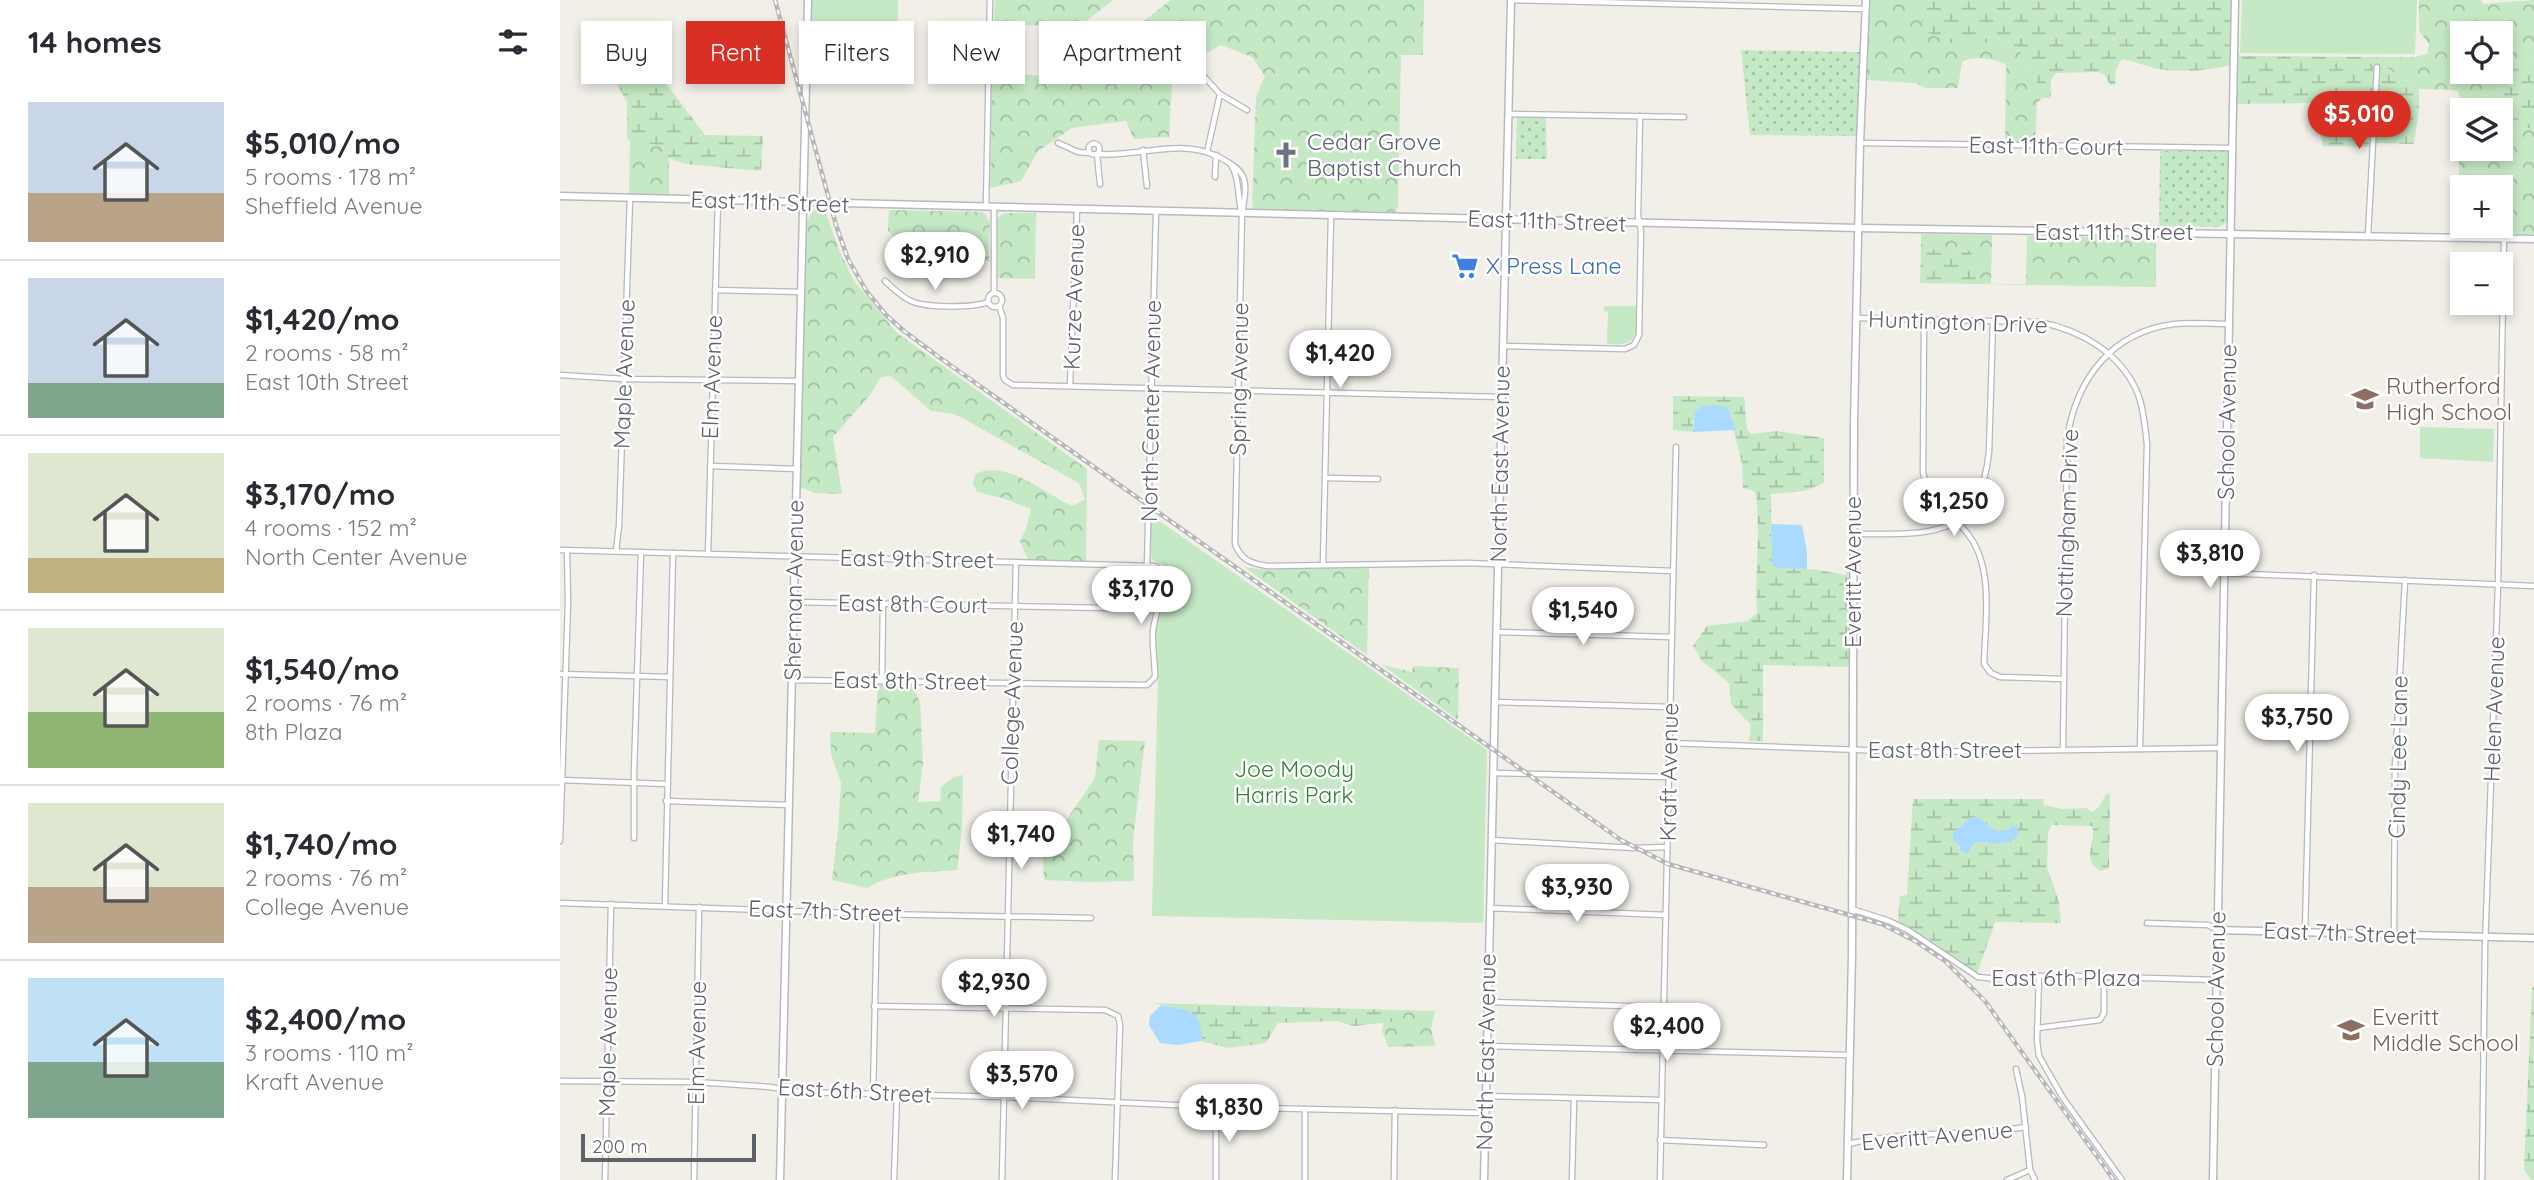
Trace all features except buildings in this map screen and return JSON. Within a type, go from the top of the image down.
[{"type":"street","name":"Sherman Avenue","points":[[780,1180],[808,0]]},
{"type":"street","points":[[986,208],[990,0]]},
{"type":"street","points":[[1511,0],[1865,9]]},
{"type":"street","name":"North East Avenue","points":[[1483,1180],[1511,0]]},
{"type":"street","name":"Everitt Avenue","points":[[1847,1180],[1856,318],[1866,0]]},
{"type":"street","name":"School Avenue","points":[[2213,1180],[2235,0]]},
{"type":"street","points":[[2368,236],[2377,67]]},
{"type":"street","points":[[1206,79],[1220,94],[1247,110]]},
{"type":"street","points":[[1207,152],[1220,94]]},
{"type":"street","points":[[1508,114],[1684,117]]},
{"type":"street","points":[[1502,346],[1625,349],[1634,345],[1639,335],[1640,116]]},
{"type":"street","points":[[1058,143],[1078,152],[1097,154],[1184,147],[1216,155],[1215,177]]},
{"type":"street","points":[[1089,153],[1088,147],[1093,143],[1099,147],[1097,154],[1100,184]]},
{"type":"street","name":"East 11th Court","points":[[1860,143],[2232,148]]},
{"type":"street","points":[[1143,150],[1147,186]]},
{"type":"street","name":"Spring Avenue","points":[[1216,155],[1241,170],[1244,180],[1236,544],[1239,555],[1252,564],[1323,564]]},
{"type":"street","name":"East 11th Street","points":[[560,196],[1859,228],[2534,239]]},
{"type":"street","name":"Maple Avenue","points":[[615,551],[619,526],[629,198]]},
{"type":"street","name":"Elm Avenue","points":[[708,554],[718,200]]},
{"type":"street","points":[[994,292],[995,208]]},
{"type":"street","name":"Kurze Avenue","points":[[1070,385],[1077,210]]},
{"type":"street","name":"North Center Avenue","points":[[1152,682],[1155,677],[1153,631],[1158,610],[1160,572],[1157,567],[1147,566],[1156,212]]},
{"type":"street","points":[[1331,216],[1323,564],[1467,563],[1673,571]]},
{"type":"street","name":"Helen Avenue","points":[[2482,1180],[2504,239]]},
{"type":"street","points":[[885,281],[905,298],[920,304],[975,306],[988,302]]},
{"type":"street","points":[[715,290],[802,292]]},
{"type":"street","points":[[994,292],[989,295],[988,302],[992,307],[999,306]]},
{"type":"street","points":[[994,292],[1002,297],[999,306],[1003,318],[1003,376],[1013,385],[1501,397]]},
{"type":"street","name":"Huntington Drive","points":[[1856,318],[2039,322],[2059,326],[2090,340],[2119,365],[2137,393],[2144,414],[2147,444],[2140,749]]},
{"type":"street","points":[[1924,319],[1923,473],[1929,491],[1970,537],[1984,564],[1984,664],[1991,673],[2000,677],[2063,679]]},
{"type":"street","points":[[1854,534],[1926,533],[1946,528],[1970,511],[1976,502],[1987,472],[1993,321]]},
{"type":"street","name":"Nottingham Drive","points":[[2063,749],[2067,439],[2074,403],[2084,383],[2108,354],[2134,336],[2162,326],[2177,324],[2229,324]]},
{"type":"street","points":[[560,375],[624,379],[800,381]]},
{"type":"street","name":"Kraft Avenue","points":[[1660,1180],[1676,447]]},
{"type":"street","points":[[710,467],[797,469]]},
{"type":"street","points":[[1325,478],[1378,479]]},
{"type":"street","name":"East 9th Street","points":[[560,550],[1147,566]]},
{"type":"street","points":[[560,841],[562,674],[568,602],[567,550]]},
{"type":"street","points":[[634,838],[641,552]]},
{"type":"street","points":[[665,906],[673,553]]},
{"type":"street","name":"College Avenue","points":[[1002,1180],[1016,561]]},
{"type":"street","points":[[2224,573],[2534,586]]},
{"type":"street","points":[[2305,932],[2314,575]]},
{"type":"street","name":"Cindy Lee Lane","points":[[2394,934],[2395,766],[2405,580]]},
{"type":"street","name":"East 8th Court","points":[[794,602],[1158,610]]},
{"type":"street","points":[[882,680],[883,603]]},
{"type":"street","points":[[1496,632],[1671,637]]},
{"type":"street","points":[[562,674],[670,677]]},
{"type":"street","name":"East 8th Street","points":[[792,680],[1139,687],[1152,682]]},
{"type":"street","points":[[1494,702],[1670,707]]},
{"type":"street","name":"East 8th Street","points":[[1669,743],[1916,752],[2220,748]]},
{"type":"street","points":[[1492,773],[1668,777]]},
{"type":"street","points":[[561,780],[667,784]]},
{"type":"street","points":[[666,801],[789,805]]},
{"type":"street","points":[[1490,840],[1634,848],[1667,847]]},
{"type":"street","name":"East 7th Street","points":[[560,903],[1091,918]]},
{"type":"street","name":"Maple Avenue","points":[[605,1180],[611,904]]},
{"type":"street","name":"Elm Avenue","points":[[694,1180],[699,907]]},
{"type":"street","points":[[1489,908],[1665,915]]},
{"type":"street","name":"East 6th Plaza","points":[[1851,909],[1908,930],[1978,977],[2007,980],[2039,976],[2216,980]]},
{"type":"street","points":[[873,1094],[877,914]]},
{"type":"street","name":"East 7th Street","points":[[2147,923],[2208,925],[2217,929],[2534,938]]},
{"type":"street","points":[[2039,976],[2039,1056],[2063,1098],[2122,1180]]},
{"type":"street","points":[[2037,1028],[2101,1020],[2104,1013],[2104,976]]},
{"type":"street","points":[[1487,1002],[1663,1007]]},
{"type":"street","points":[[874,1006],[1105,1010],[1118,1016],[1120,1025],[1115,1180]]},
{"type":"street","points":[[1486,1046],[1850,1055]]},
{"type":"street","points":[[2017,1069],[2030,1170],[2035,1180]]},
{"type":"street","name":"East 6th Street","points":[[560,1081],[696,1083],[797,1093],[1485,1113]]},
{"type":"street","points":[[894,1180],[897,1094]]},
{"type":"street","points":[[1485,1096],[1662,1100]]},
{"type":"street","points":[[1572,1180],[1574,1099]]},
{"type":"street","points":[[1216,1107],[1216,1180]]},
{"type":"street","points":[[1305,1180],[1306,1109]]},
{"type":"street","points":[[1394,1180],[1395,1110]]},
{"type":"street","name":"Everitt Avenue","points":[[1848,1144],[1887,1136],[1983,1133],[2026,1127]]},
{"type":"street","points":[[1660,1140],[1764,1145]]},
{"type":"street","points":[[2007,1180],[2030,1170]]},
{"type":"green space","points":[[812,0],[898,0],[898,21],[812,21]]},
{"type":"green space","points":[[995,0],[1113,0],[1086,21],[1039,21],[1039,26],[1025,25],[1025,21],[994,21]]},
{"type":"green space","points":[[1171,0],[1424,0],[1423,55],[1401,55],[1398,207],[1395,212],[1252,210],[1256,97],[1265,76],[1252,57],[1221,45],[1206,53],[1206,21],[1144,21]]},
{"type":"green space","points":[[1871,0],[1918,0],[1917,4],[1949,43],[1995,43],[2020,51],[2035,76],[2042,98],[2037,103],[2035,143],[2005,142],[2006,64],[1984,58],[1962,62],[1958,88],[1926,88],[1916,83],[1865,80],[1868,10]]},
{"type":"green space","points":[[1918,0],[2232,0],[2231,65],[2183,71],[2154,68],[2122,59],[2116,70],[2115,85],[2110,85],[2105,75],[2099,72],[2056,73],[2051,80],[2051,98],[2042,98],[2035,76],[2020,51],[1995,43],[1949,43],[1925,31]]},
{"type":"green space","points":[[2242,0],[2417,0],[2415,54],[2240,53]]},
{"type":"green space","points":[[2419,0],[2481,0],[2483,4],[2534,0],[2534,60],[2513,62],[2513,21],[2450,21],[2450,84],[2500,84],[2498,98],[2460,98],[2457,90],[2419,89],[2380,64],[2371,64],[2370,57],[2415,57],[2427,54],[2429,44],[2419,31]]},
{"type":"green space","points":[[2237,42],[2240,56],[2370,57],[2371,64],[2374,65],[2369,147],[2323,146],[2314,103],[2236,104]]},
{"type":"green space","points":[[1741,50],[1861,52],[1857,136],[1750,135]]},
{"type":"green space","points":[[2534,60],[2534,128],[2513,129],[2513,98],[2498,98],[2501,84],[2513,84],[2513,62]]},
{"type":"green space","points":[[2380,66],[2419,89],[2414,144],[2374,143]]},
{"type":"green space","points":[[1025,75],[1039,75],[1039,84],[1172,84],[1169,137],[1134,139],[1126,121],[1072,128],[1038,151],[1021,181],[990,188],[992,84],[1025,84]]},
{"type":"green space","points":[[617,84],[666,84],[705,135],[763,136],[761,171],[685,164],[669,158],[662,146],[627,139],[627,102]]},
{"type":"green space","points":[[1517,116],[1546,117],[1547,159],[1516,159]]},
{"type":"green space","points":[[2534,128],[2534,234],[2513,234],[2513,175],[2459,175],[2459,161],[2513,161],[2513,129]]},
{"type":"green space","points":[[630,139],[662,146],[669,158],[669,195],[629,194]]},
{"type":"green space","points":[[2160,151],[2229,151],[2227,222],[2219,227],[2159,226]]},
{"type":"green space","points":[[824,208],[854,281],[897,333],[1087,469],[1086,562],[1028,560],[1020,541],[1031,509],[977,492],[973,484],[975,474],[1000,471],[1026,480],[1073,506],[1085,499],[1079,483],[955,414],[931,411],[891,376],[881,377],[870,395],[833,437],[842,494],[815,493],[800,487],[807,222],[811,212]]},
{"type":"green space","points":[[889,210],[983,212],[990,222],[989,261],[916,259],[888,231]]},
{"type":"green space","points":[[1005,213],[1036,213],[1035,279],[996,278],[997,218]]},
{"type":"green space","points":[[1921,234],[1992,235],[1991,284],[2026,284],[2027,236],[2156,238],[2156,287],[1978,284],[1977,264],[1970,251],[1921,249]]},
{"type":"green space","points":[[1921,249],[1970,251],[1977,264],[1978,284],[1920,283]]},
{"type":"green space","points":[[1604,306],[1637,306],[1636,331],[1631,341],[1607,344],[1608,312],[1604,311]]},
{"type":"green space","points":[[1673,396],[1744,397],[1747,429],[1751,434],[1777,431],[1824,438],[1824,483],[1804,491],[1771,494],[1772,564],[1777,568],[1812,569],[1846,575],[1846,572],[1850,572],[1849,667],[1763,665],[1763,741],[1749,741],[1751,725],[1731,704],[1729,683],[1702,661],[1693,646],[1707,626],[1748,621],[1757,613],[1756,495],[1754,491],[1743,488],[1742,463],[1728,408],[1693,420],[1693,432],[1673,430]]},
{"type":"green space","points":[[2420,427],[2494,429],[2493,462],[2420,458]]},
{"type":"green space","name":"Joe Moody Harris Park","points":[[1151,515],[1487,750],[1483,923],[1152,916],[1158,677],[1155,632],[1162,602],[1163,565],[1151,557]]},
{"type":"green space","points":[[1369,565],[1367,655],[1244,567],[1267,570]]},
{"type":"green space","points":[[1382,665],[1412,672],[1413,666],[1459,668],[1458,720]]},
{"type":"green space","points":[[878,684],[912,686],[920,701],[923,764],[918,802],[940,801],[941,787],[954,777],[963,775],[962,829],[957,870],[899,876],[867,888],[832,880],[841,783],[831,754],[830,732],[875,733]]},
{"type":"green space","points":[[1099,740],[1145,741],[1133,840],[1134,881],[1044,880],[1043,854],[1095,778]]},
{"type":"green space","points":[[2106,794],[2110,794],[2109,868],[2101,871],[2091,862],[2092,826],[2051,825],[2048,833],[2047,868],[2059,901],[2061,923],[1995,922],[1977,974],[1929,939],[1898,921],[1900,896],[1907,895],[1913,799],[2044,799],[2043,805],[2062,809],[2086,808],[2092,812],[2099,807]],"holes":[[[1977,817],[1995,830],[2011,829],[2012,826],[2009,843],[1975,842],[1971,849],[1960,851],[1953,833],[1970,818]]]},
{"type":"green space","points":[[2534,986],[2534,1180],[2531,1180],[2524,1170]]},
{"type":"green space","points":[[1152,1003],[1399,1010],[1392,1022],[1354,1026],[1336,1021],[1278,1023],[1266,1043],[1228,1048],[1201,1041],[1202,1034],[1169,1006]]},
{"type":"green space","points":[[1399,1010],[1435,1011],[1431,1029],[1435,1046],[1388,1047],[1382,1030],[1384,1023],[1392,1022]]},
{"type":"water","points":[[1703,406],[1728,408],[1736,430],[1693,432],[1695,411]]},
{"type":"water","points":[[1771,524],[1802,525],[1807,569],[1777,568],[1772,564]]},
{"type":"water","points":[[1978,817],[1995,830],[2010,829],[2012,825],[2017,827],[2019,833],[2005,843],[1975,842],[1967,854],[1960,851],[1953,839],[1953,833],[1970,818]]},
{"type":"water","points":[[1161,1005],[1186,1010],[1197,1016],[1201,1041],[1178,1045],[1160,1043],[1149,1025],[1150,1016]]},
{"type":"railway","points":[[775,0],[836,225],[848,259],[867,292],[904,331],[1621,840],[1668,864],[1882,924],[1945,961],[1985,1001],[2114,1180]]},
{"type":"place","name":"Cedar Grove Baptist Church","points":[[1286,155]]},
{"type":"place","name":"X Press Lane","points":[[1465,266]]},
{"type":"place","name":"Rutherford High School","points":[[2365,399]]},
{"type":"place","name":"Everitt Middle School","points":[[2351,1030]]}]
